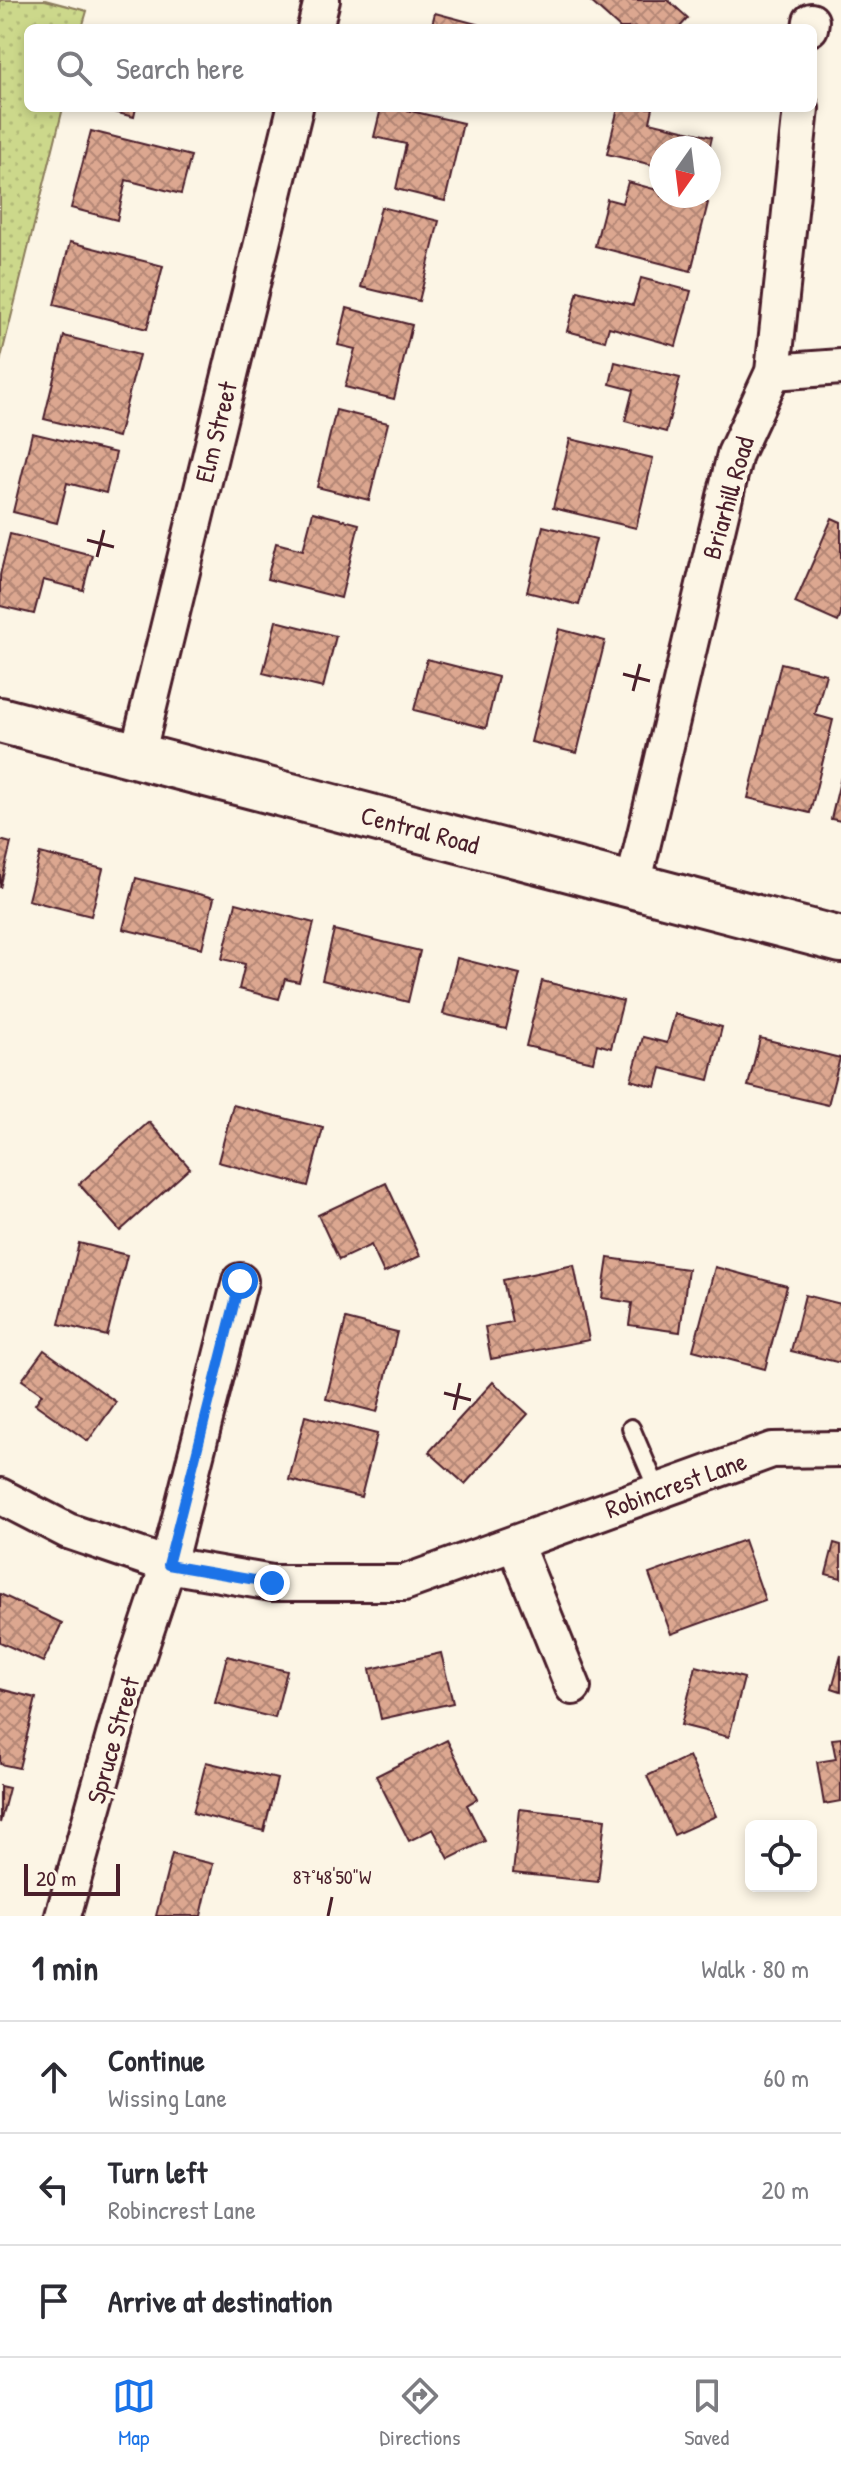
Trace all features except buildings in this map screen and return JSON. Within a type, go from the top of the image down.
[{"type":"main road","name":"Central Road","points":[[0,720],[841,940]]},
{"type":"street","points":[[316,24],[322,0]]},
{"type":"street","name":"Elm Street","points":[[137,756],[294,112]]},
{"type":"street","name":"Briarhill Road","points":[[633,885],[735,454],[773,372],[801,112]]},
{"type":"street","points":[[773,372],[841,367]]},
{"type":"street","name":"Spruce Street","points":[[63,1916],[130,1679],[168,1565],[240,1281]]},
{"type":"street","name":"Robincrest Lane","points":[[0,1496],[68,1531],[168,1565],[272,1583],[404,1583],[772,1450],[841,1449]]},
{"type":"street","points":[[515,1544],[573,1687]]},
{"type":"lane","points":[[631,1428],[658,1491]]},
{"type":"green space","points":[[0,0],[45,0],[87,11],[83,24],[24,24],[24,112],[62,112],[0,362]]},
{"type":"route","points":[[240,1281],[168,1565],[272,1583]]}]
